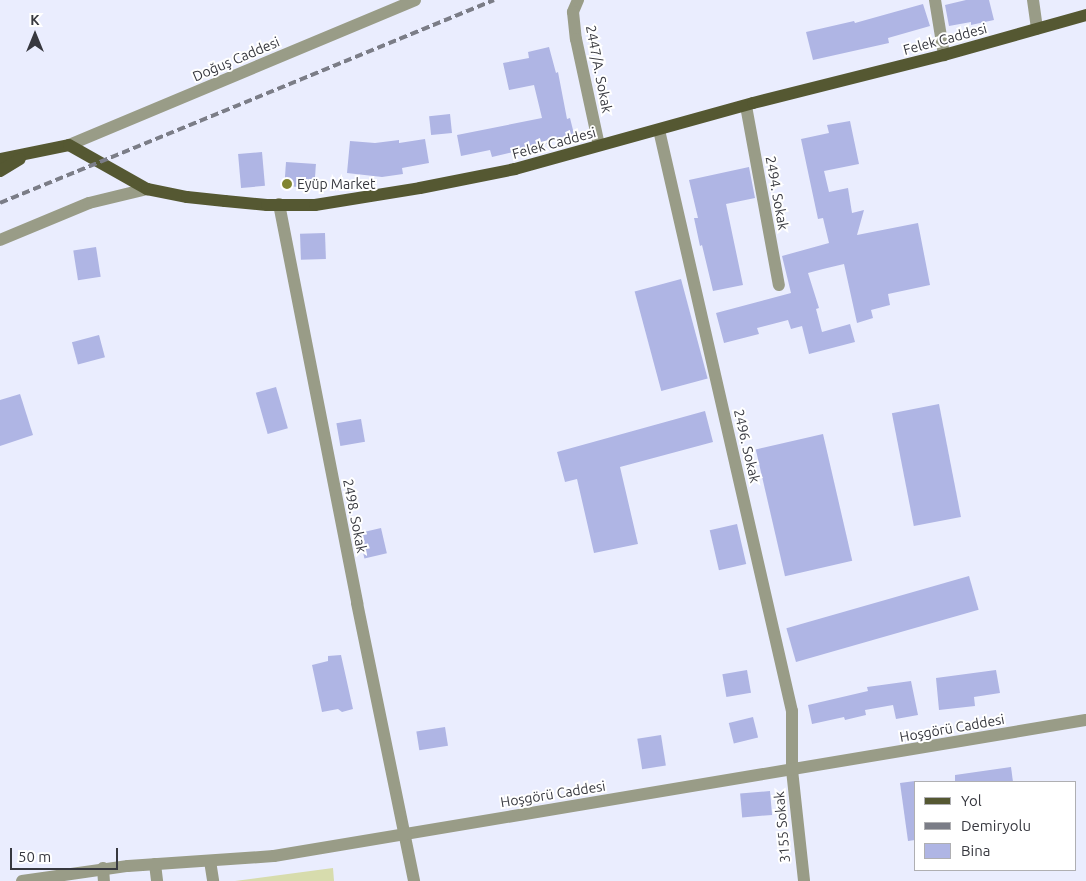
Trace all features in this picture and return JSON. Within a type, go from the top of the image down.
[{"type":"main road","name":"Felek Caddesi","points":[[69,146],[147,189],[187,197],[315,205],[420,188],[515,169],[746,106],[944,55],[1086,15]]},
{"type":"main road","points":[[0,160],[69,146]]},
{"type":"main road","points":[[0,171],[29,154]]},
{"type":"street","name":"Doğuş Caddesi","points":[[69,146],[415,0]]},
{"type":"street","name":"2447/A. Sokak","points":[[578,0],[573,12],[576,40],[599,146]]},
{"type":"street","points":[[935,0],[944,55]]},
{"type":"street","points":[[1032,0],[1037,29]]},
{"type":"street","name":"2494. Sokak","points":[[746,106],[779,285]]},
{"type":"street","name":"2496. Sokak","points":[[659,130],[792,711],[792,770]]},
{"type":"street","points":[[0,240],[90,203],[147,189]]},
{"type":"street","name":"2498. Sokak","points":[[279,204],[357,603],[406,833],[414,881]]},
{"type":"street","name":"Hoşgörü Caddesi","points":[[22,881],[103,875],[155,864],[210,862],[274,856],[1086,720]]},
{"type":"street","name":"3155 Sokak","points":[[792,770],[804,881]]},
{"type":"street","points":[[210,862],[213,881]]},
{"type":"street","points":[[155,864],[157,881]]},
{"type":"green space","points":[[333,868],[334,881],[235,881]]},
{"type":"building","points":[[966,0],[989,0],[994,20],[971,25],[971,22],[949,26],[945,5]]},
{"type":"building","points":[[923,4],[930,26],[888,38],[889,43],[813,60],[806,32],[854,21],[855,23]]},
{"type":"building","points":[[549,47],[556,73],[558,72],[567,119],[570,118],[574,134],[546,141],[547,144],[492,157],[490,150],[461,156],[457,135],[542,118],[534,85],[509,90],[503,63],[529,58],[528,52]]},
{"type":"building","points":[[450,114],[452,133],[431,135],[429,116]]},
{"type":"building","points":[[850,121],[859,164],[824,171],[829,192],[848,188],[852,213],[864,210],[857,235],[918,223],[930,285],[888,294],[890,305],[871,310],[873,318],[857,323],[844,264],[808,273],[819,308],[816,309],[822,332],[850,324],[855,342],[809,354],[802,326],[791,329],[788,320],[757,328],[759,334],[724,343],[716,313],[791,293],[782,256],[829,243],[823,218],[818,219],[801,139],[829,133],[827,125]]},
{"type":"building","points":[[425,139],[429,163],[402,168],[403,174],[382,177],[347,173],[350,141],[375,143],[399,140],[399,143]]},
{"type":"building","points":[[262,152],[265,186],[241,188],[238,154]]},
{"type":"building","points":[[286,162],[316,164],[314,188],[284,186]]},
{"type":"building","points":[[749,167],[755,198],[726,204],[743,285],[713,291],[702,245],[700,246],[694,218],[698,218],[689,180]]},
{"type":"building","points":[[325,233],[326,259],[301,260],[300,234]]},
{"type":"building","points":[[96,247],[101,277],[78,280],[73,251]]},
{"type":"building","points":[[681,279],[708,378],[661,391],[635,291]]},
{"type":"building","points":[[99,335],[105,357],[78,364],[72,342]]},
{"type":"building","points":[[276,387],[288,428],[268,434],[256,393]]},
{"type":"building","points":[[20,394],[33,435],[0,446],[0,400]]},
{"type":"building","points":[[939,404],[961,517],[914,526],[892,413]]},
{"type":"building","points":[[705,411],[713,442],[620,467],[638,544],[594,553],[577,479],[565,482],[557,452]]},
{"type":"building","points":[[361,419],[365,442],[340,446],[336,423]]},
{"type":"building","points":[[823,434],[852,561],[785,576],[756,450]]},
{"type":"building","points":[[737,524],[746,564],[719,570],[710,530]]},
{"type":"building","points":[[381,528],[387,553],[364,559],[359,533]]},
{"type":"building","points":[[969,576],[979,610],[796,662],[786,628]]},
{"type":"building","points":[[341,655],[353,709],[342,712],[338,709],[322,712],[312,665],[328,661],[328,656]]},
{"type":"building","points":[[747,670],[751,693],[726,697],[722,674]]},
{"type":"building","points":[[996,670],[1000,693],[974,697],[975,706],[939,710],[936,678]]},
{"type":"building","points":[[911,681],[918,715],[896,719],[893,705],[865,710],[866,715],[845,720],[844,717],[812,724],[808,705],[868,691],[867,687]]},
{"type":"building","points":[[753,717],[758,737],[734,743],[729,723]]},
{"type":"building","points":[[445,727],[448,746],[419,750],[416,732]]},
{"type":"building","points":[[661,735],[666,766],[642,769],[637,739]]},
{"type":"building","points":[[1011,767],[1013,781],[955,781],[955,775]]},
{"type":"building","points":[[914,781],[914,840],[908,841],[900,783]]},
{"type":"building","points":[[770,791],[772,815],[742,818],[740,794]]},
{"type":"railway","points":[[0,203],[494,0]]},
{"type":"place","name":"Eyüp Market","points":[[287,184]]}]
